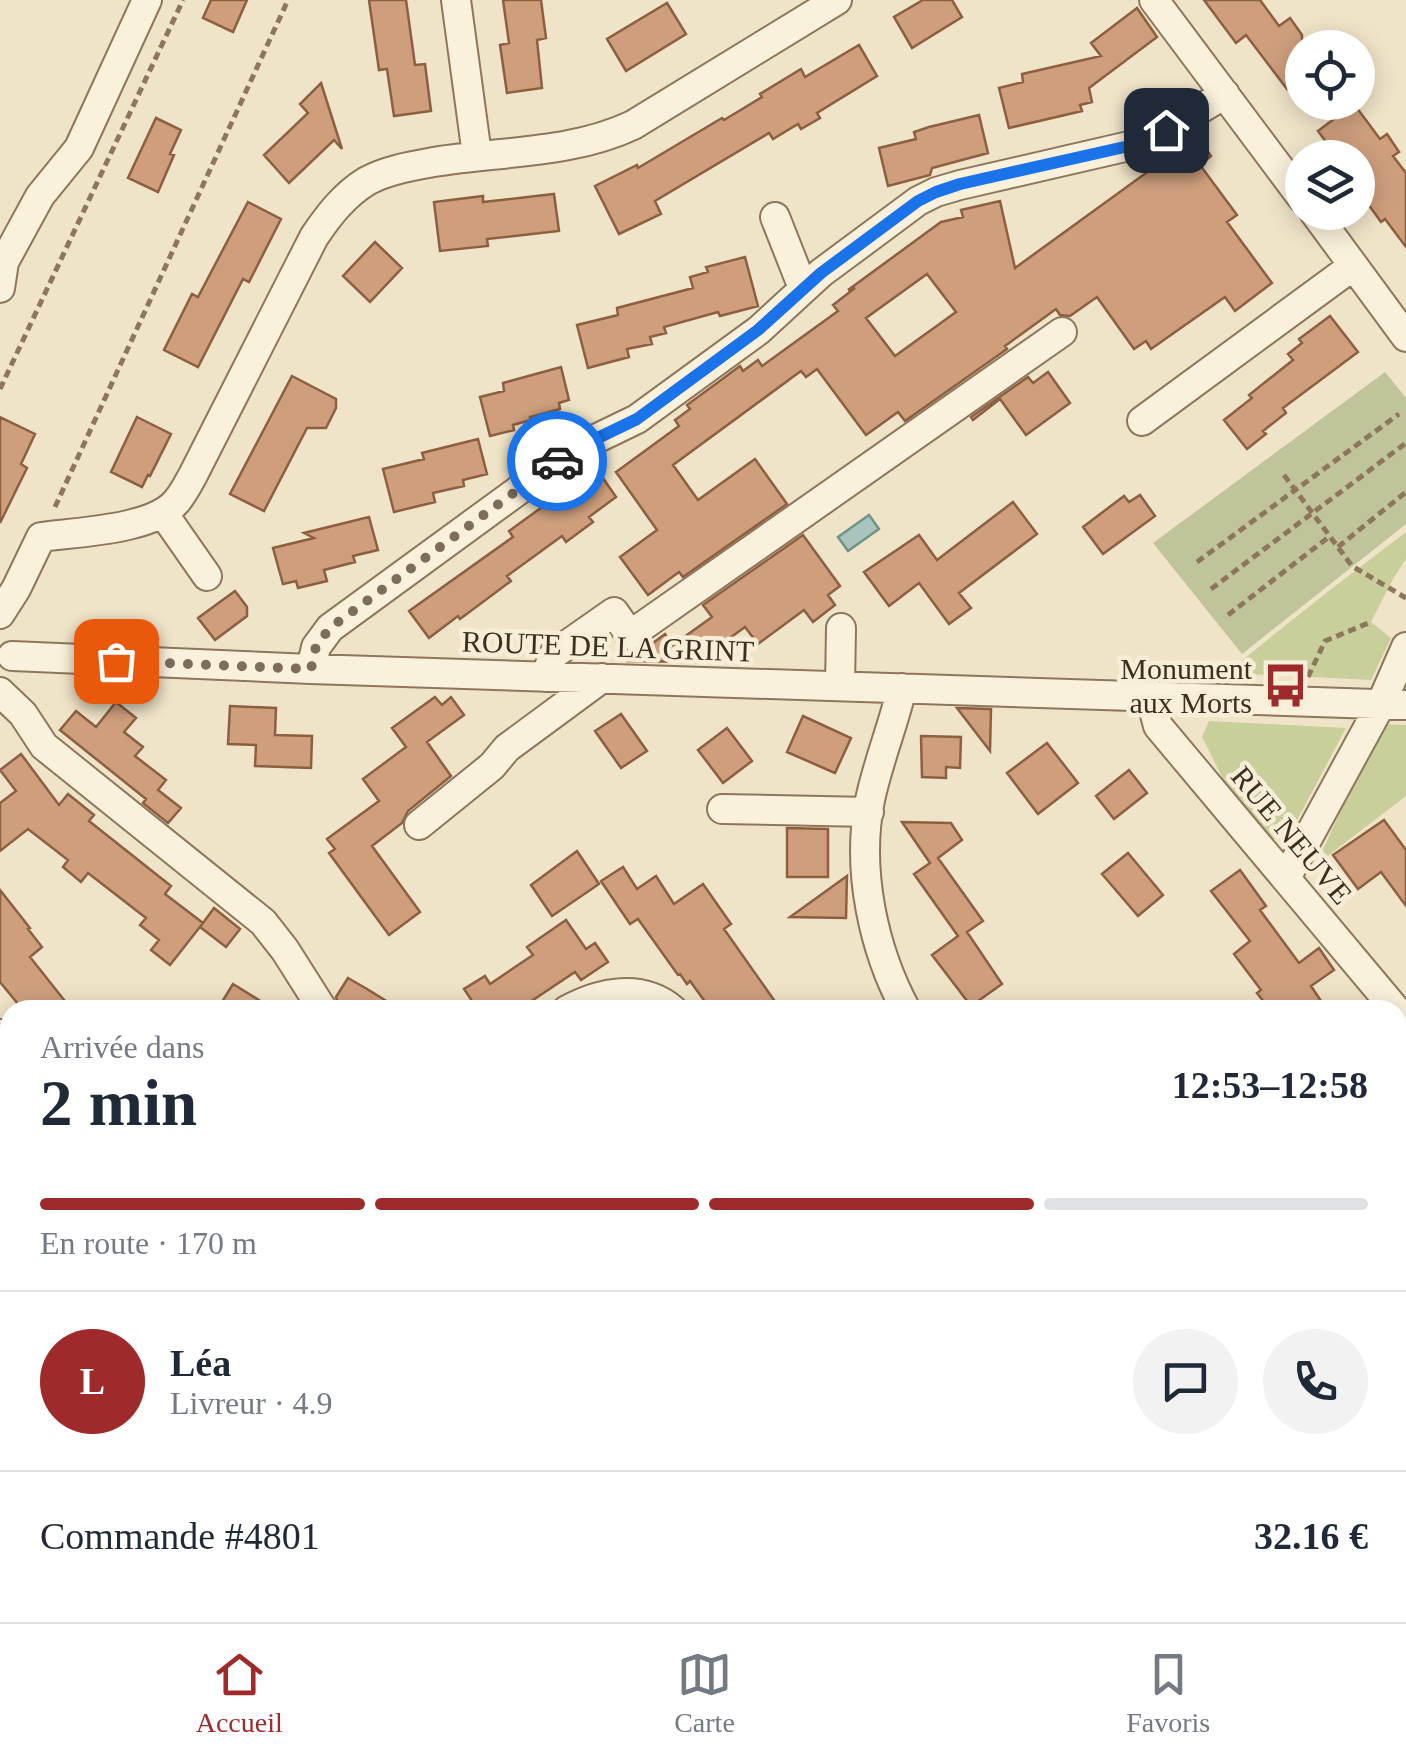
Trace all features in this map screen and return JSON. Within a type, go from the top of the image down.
[{"type":"street","points":[[0,288],[4,262],[40,196],[79,148],[147,0]]},
{"type":"street","points":[[456,0],[477,156]]},
{"type":"street","points":[[0,614],[42,537],[129,524],[163,513],[176,502],[314,237],[347,196],[367,181],[408,167],[566,146],[612,135],[837,0]]},
{"type":"street","points":[[1154,0],[1285,175]]},
{"type":"street","points":[[311,669],[316,646],[330,628],[575,449],[637,419],[775,316],[803,288],[918,201],[936,192],[1129,146],[1166,130],[1225,94]]},
{"type":"street","points":[[775,217],[803,288]]},
{"type":"street","points":[[1327,230],[1406,337]]},
{"type":"street","points":[[1142,422],[1353,266]]},
{"type":"street","points":[[546,677],[554,654],[614,612],[630,635],[1062,332]]},
{"type":"street","points":[[163,513],[206,576]]},
{"type":"street","points":[[840,686],[841,628]]},
{"type":"street","points":[[0,630],[12,656],[10,675],[0,691],[23,714],[44,746],[262,922],[286,950],[317,1000]]},
{"type":"street","points":[[1286,878],[1394,705],[1406,648]]},
{"type":"street","name":"ROUTE DE LA GRINT","points":[[12,656],[1394,705]]},
{"type":"street","points":[[419,825],[492,766],[508,748],[602,678]]},
{"type":"street","points":[[901,1000],[887,971],[875,928],[866,866],[868,812],[902,688]]},
{"type":"street","name":"RUE NEUVE","points":[[1154,696],[1158,726],[1388,1000]]},
{"type":"street","points":[[722,810],[868,812]]},
{"type":"street","points":[[588,1000],[632,993],[658,1000]]},
{"type":"path","points":[[0,389],[183,0]]},
{"type":"path","points":[[42,537],[288,0]]},
{"type":"path","points":[[1196,562],[1399,414]]},
{"type":"path","points":[[1212,588],[1406,443]]},
{"type":"path","points":[[1284,475],[1352,566],[1406,598]]},
{"type":"path","points":[[1338,547],[1406,492]]},
{"type":"path","points":[[1228,615],[1330,536]]},
{"type":"path","points":[[1306,680],[1325,641],[1371,622]]},
{"type":"green space","points":[[1385,372],[1406,398],[1406,524],[1242,654],[1153,543]]},
{"type":"green space","points":[[1406,532],[1406,559],[1371,622],[1391,638],[1371,680],[1226,673],[1321,597]]},
{"type":"green space","points":[[1209,721],[1346,728],[1287,839],[1253,839],[1202,737]]},
{"type":"green space","points":[[1380,724],[1406,725],[1406,796],[1316,865]]},
{"type":"water","points":[[869,515],[879,529],[848,551],[838,537]]},
{"type":"building","points":[[211,0],[247,0],[233,32],[203,18]]},
{"type":"building","points":[[369,0],[406,0],[415,65],[425,64],[431,111],[394,116],[387,69],[379,70]]},
{"type":"building","points":[[503,0],[541,0],[546,38],[537,40],[542,88],[507,93],[500,45],[509,43]]},
{"type":"building","points":[[923,0],[952,0],[962,17],[912,48],[894,17]]},
{"type":"building","points":[[1204,0],[1260,0],[1279,26],[1290,18],[1298,30],[1285,30],[1285,86],[1246,35],[1236,43]]},
{"type":"building","points":[[667,3],[686,34],[626,71],[607,39]]},
{"type":"building","points":[[1137,8],[1157,37],[1089,88],[1092,102],[1080,105],[1082,111],[1009,128],[999,88],[1023,82],[1022,74],[1101,56],[1091,43]]},
{"type":"building","points":[[859,45],[877,76],[817,113],[820,118],[801,129],[798,124],[773,139],[769,133],[655,201],[661,214],[619,234],[595,186],[637,165],[638,168],[724,120],[801,69],[805,77]]},
{"type":"building","points":[[321,83],[342,149],[334,140],[289,183],[264,155],[308,113],[300,104]]},
{"type":"building","points":[[979,115],[988,153],[932,168],[930,175],[888,186],[879,148],[916,139],[914,132],[929,127]]},
{"type":"building","points":[[156,118],[181,130],[158,192],[128,178]]},
{"type":"building","points":[[1333,120],[1366,120],[1380,139],[1387,134],[1399,152],[1393,156],[1406,173],[1406,247],[1385,219],[1381,222],[1375,214],[1375,140],[1325,140],[1318,131]]},
{"type":"building","points":[[1197,136],[1211,156],[1200,165],[1237,215],[1227,222],[1272,283],[1235,311],[1225,297],[1151,349],[1146,341],[1134,349],[1097,297],[1070,316],[1060,315],[1056,309],[905,421],[898,412],[866,435],[817,369],[806,377],[801,371],[673,465],[698,500],[755,459],[787,504],[683,577],[679,572],[648,595],[620,557],[657,530],[616,472],[679,426],[675,420],[690,409],[687,405],[740,366],[743,371],[758,360],[762,366],[838,311],[833,305],[855,288],[848,290],[941,222],[963,217],[961,210],[1000,201],[1015,268]],"holes":[[[927,274],[956,312],[895,356],[866,318]]]},
{"type":"building","points":[[554,194],[559,231],[487,239],[488,246],[440,251],[434,202],[483,196],[483,202]]},
{"type":"building","points":[[248,202],[281,219],[249,282],[243,279],[198,367],[164,350],[192,294],[198,297]]},
{"type":"building","points":[[375,242],[402,268],[370,302],[343,276]]},
{"type":"building","points":[[745,257],[758,306],[664,327],[666,333],[650,337],[652,344],[627,349],[629,357],[588,368],[577,325],[618,315],[617,308],[693,288],[690,277],[708,272],[706,267]]},
{"type":"building","points":[[1330,316],[1358,352],[1283,408],[1286,413],[1247,449],[1224,420],[1293,360],[1288,354],[1302,343],[1299,339]]},
{"type":"building","points":[[561,367],[569,400],[559,403],[560,409],[530,417],[531,420],[513,425],[514,430],[490,436],[480,397],[504,391],[503,383]]},
{"type":"building","points":[[1048,372],[1070,403],[1026,435],[1000,399],[973,420],[971,417],[1028,377],[1033,383]]},
{"type":"building","points":[[292,376],[336,399],[336,408],[326,428],[307,428],[264,511],[230,494]]},
{"type":"building","points":[[0,417],[35,434],[21,464],[27,468],[0,523]]},
{"type":"building","points":[[137,417],[171,434],[142,487],[111,472]]},
{"type":"building","points":[[478,439],[487,474],[463,480],[464,486],[433,493],[435,502],[394,512],[383,469],[424,459],[422,453]]},
{"type":"building","points":[[596,468],[616,497],[589,517],[593,522],[566,542],[562,536],[507,576],[511,581],[429,638],[409,611],[513,537],[509,531]]},
{"type":"building","points":[[1140,495],[1155,516],[1103,554],[1083,527],[1124,496],[1129,502]]},
{"type":"building","points":[[1013,502],[1037,534],[959,593],[971,608],[949,624],[919,583],[889,606],[864,572],[919,535],[937,560]]},
{"type":"building","points":[[369,517],[378,550],[353,556],[355,562],[324,570],[327,581],[298,588],[296,581],[283,584],[273,548],[314,538],[304,533]]},
{"type":"building","points":[[803,535],[840,586],[828,595],[835,605],[813,622],[804,610],[758,644],[745,627],[697,662],[629,661],[665,634],[673,645],[712,617],[703,605]]},
{"type":"building","points":[[235,591],[247,607],[247,616],[215,640],[198,618]]},
{"type":"building","points":[[435,697],[442,705],[451,697],[464,715],[427,742],[451,776],[372,846],[420,912],[389,935],[329,853],[335,849],[327,839],[379,801],[363,779],[406,747],[392,728]]},
{"type":"building","points":[[116,702],[136,718],[124,732],[143,747],[135,756],[166,780],[158,790],[181,808],[168,823],[143,803],[146,799],[60,730],[76,711],[96,727]]},
{"type":"building","points":[[230,706],[276,708],[275,735],[312,736],[311,768],[255,766],[256,745],[228,744]]},
{"type":"building","points":[[957,708],[991,709],[990,751]]},
{"type":"building","points":[[621,714],[647,751],[621,768],[595,731]]},
{"type":"building","points":[[803,716],[851,738],[835,773],[787,752]]},
{"type":"building","points":[[727,728],[752,761],[723,783],[698,750]]},
{"type":"building","points":[[921,736],[961,737],[960,768],[946,767],[946,778],[922,777]]},
{"type":"building","points":[[1047,743],[1078,783],[1038,814],[1007,773]]},
{"type":"building","points":[[21,754],[59,805],[68,794],[94,815],[89,821],[171,886],[165,894],[203,923],[170,965],[151,950],[159,940],[140,925],[146,918],[88,873],[81,882],[63,867],[68,860],[28,829],[0,851],[0,803],[16,791],[0,770]]},
{"type":"building","points":[[1129,770],[1147,793],[1114,819],[1096,796]]},
{"type":"building","points":[[1384,820],[1406,850],[1406,906],[1381,872],[1358,889],[1333,855]]},
{"type":"building","points":[[902,822],[951,823],[962,840],[938,858],[983,921],[967,932],[1002,984],[979,1000],[966,1000],[932,955],[958,936],[914,874],[930,863]]},
{"type":"building","points":[[787,828],[828,829],[828,877],[787,877]]},
{"type":"building","points":[[577,851],[599,884],[552,916],[531,885]]},
{"type":"building","points":[[1128,853],[1163,895],[1138,916],[1102,874]]},
{"type":"building","points":[[623,867],[637,889],[656,876],[674,904],[703,884],[731,924],[724,929],[774,1000],[704,1000],[690,981],[687,984],[678,975],[638,919],[630,924],[601,881]]},
{"type":"building","points":[[1240,870],[1266,906],[1260,910],[1299,963],[1319,948],[1334,970],[1311,986],[1320,1000],[1262,1000],[1257,993],[1261,990],[1234,954],[1250,941],[1211,891]]},
{"type":"building","points":[[847,876],[846,918],[790,917]]},
{"type":"building","points":[[0,890],[42,947],[30,957],[64,1000],[15,1000],[0,982]]},
{"type":"building","points":[[214,908],[240,929],[226,947],[200,927]]},
{"type":"building","points":[[566,920],[586,949],[595,943],[608,962],[581,980],[575,972],[533,1000],[471,1000],[464,989],[485,976],[490,984],[533,955],[527,947]]},
{"type":"building","points":[[348,978],[384,1000],[337,1000]]},
{"type":"building","points":[[233,984],[259,1000],[223,1000]]},
{"type":"way so far","points":[[116,661],[311,669],[316,646],[330,628],[557,461]]},
{"type":"place","name":"Monument aux Morts","points":[[1285,685]]},
{"type":"route","points":[[557,461],[637,419],[758,330],[821,273],[918,201],[960,184],[1129,146],[1166,130]]}]
